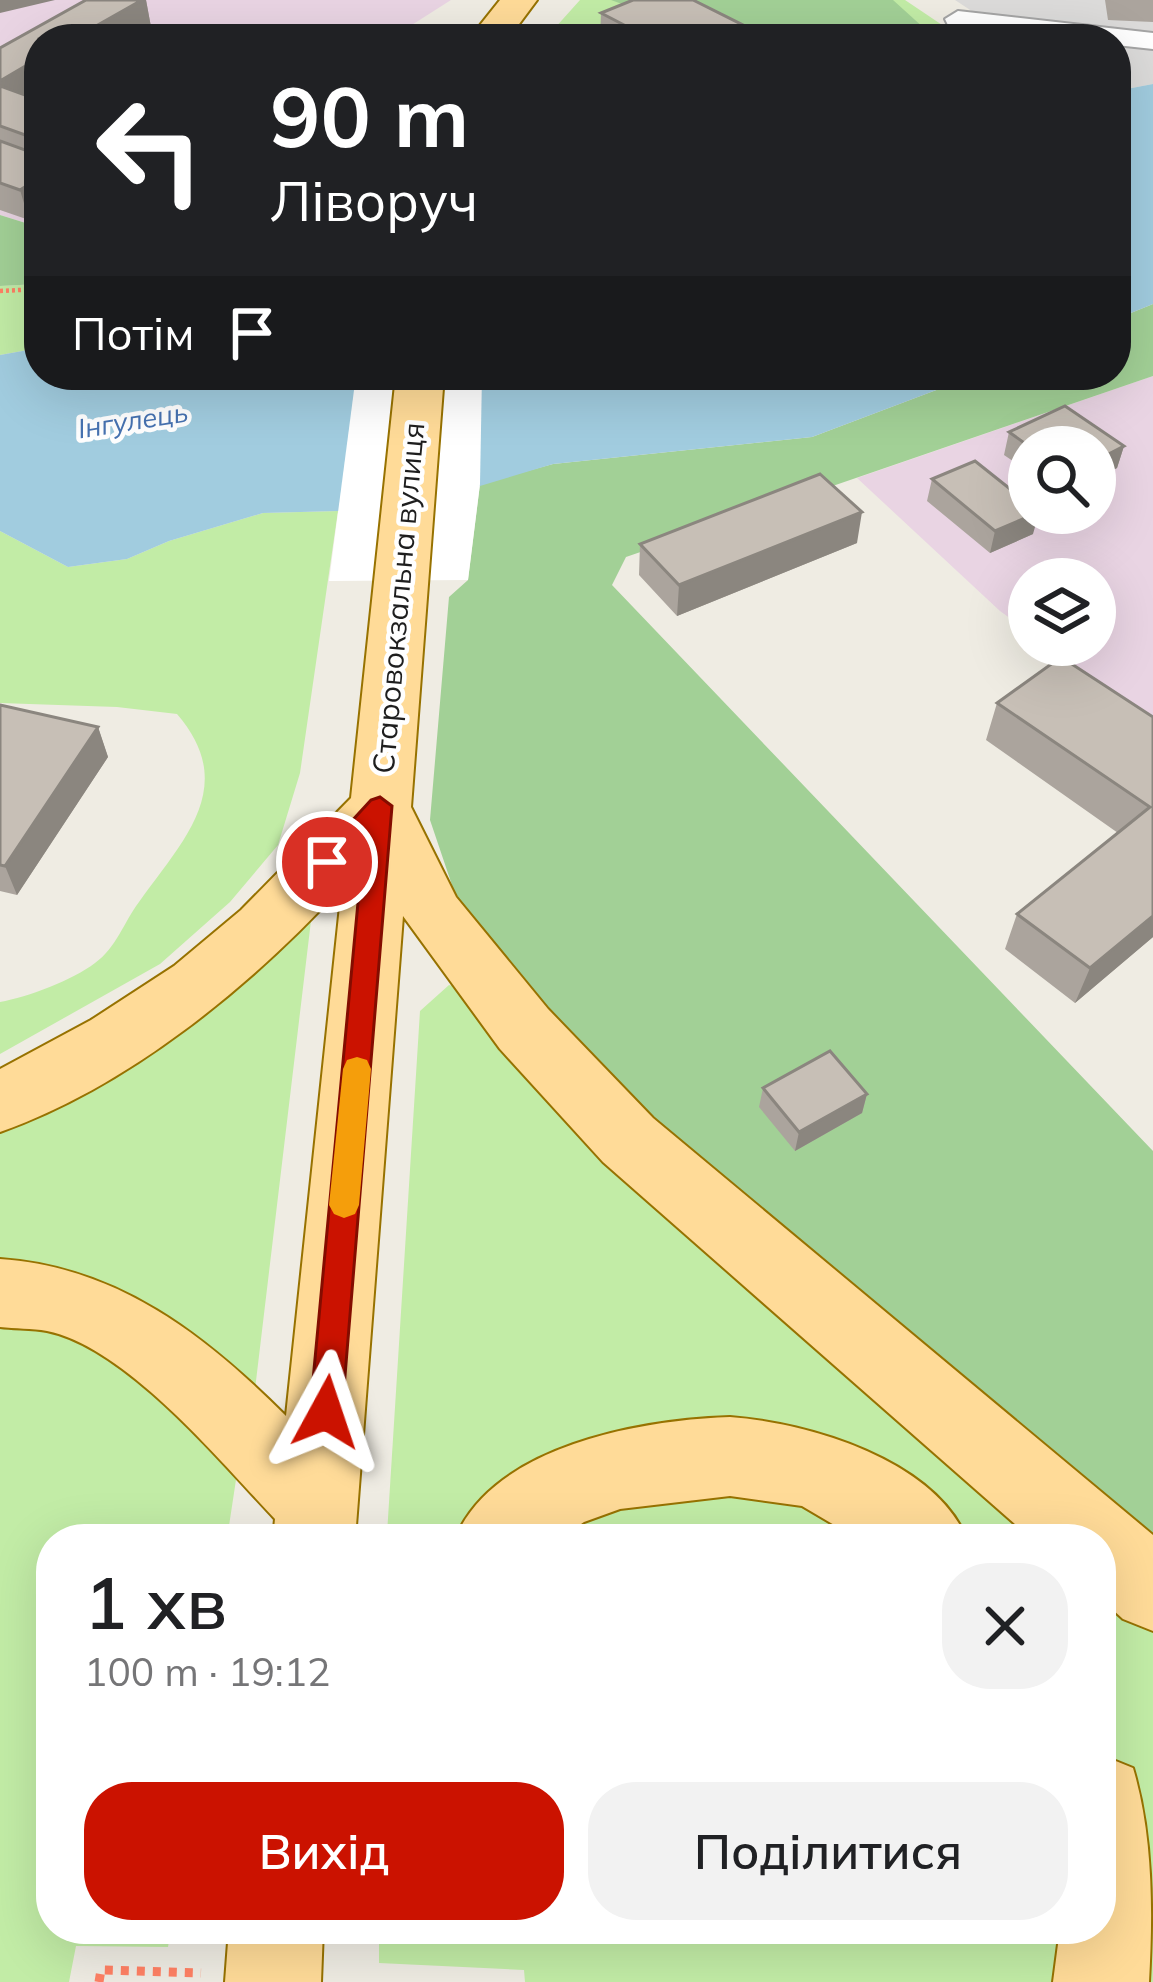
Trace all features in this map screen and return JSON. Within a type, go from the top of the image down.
[{"type":"main road","points":[[500,24],[519,0]]},
{"type":"main road","name":"Старовокзальна вулиця","points":[[316,1522],[419,390]]},
{"type":"main road","points":[[0,1102],[158,1012],[219,968],[380,806],[433,913],[524,1029],[628,1140],[1077,1524]]},
{"type":"main road","points":[[0,1293],[20,1292],[86,1306],[154,1348],[316,1522]]},
{"type":"main road","points":[[515,1524],[550,1496],[609,1471],[691,1459],[771,1460],[833,1477],[904,1524]]},
{"type":"main road","points":[[1116,1557],[1153,1589]]},
{"type":"main road","points":[[1102,1982],[1106,1944]]},
{"type":"street","points":[[931,0],[966,24]]},
{"type":"street","points":[[958,19],[1002,24]]},
{"type":"path","points":[[99,1982],[101,1970],[274,1962]]},
{"type":"shaded area","points":[[0,0],[451,0],[413,24],[24,24],[24,222],[0,215]]},
{"type":"shaded area","points":[[955,0],[1153,0],[1153,84],[1131,88],[1131,24],[991,24]]},
{"type":"shaded area","points":[[1153,376],[1153,764],[1092,678],[1076,666],[1116,666],[1116,558],[1008,558],[1008,617],[857,478],[1112,390],[1131,390],[1131,384]]},
{"type":"green space","points":[[580,0],[905,0],[941,24],[558,24]]},
{"type":"green space","points":[[611,0],[893,0],[919,24],[677,24]]},
{"type":"green space","points":[[0,215],[24,222],[24,285],[0,286]]},
{"type":"green space","points":[[24,285],[24,351],[0,355],[0,286]]},
{"type":"green space","points":[[1153,304],[1153,376],[1131,384],[1131,313]]},
{"type":"green space","points":[[936,390],[1112,390],[626,557],[612,585],[1153,1151],[1153,1560],[533,1020],[455,894],[430,820],[449,597],[468,580],[480,484],[553,464],[812,437]]},
{"type":"green space","points":[[338,511],[300,773],[278,845],[230,902],[160,964],[0,1054],[0,1002],[63,981],[102,957],[187,835],[204,789],[204,766],[177,714],[0,703],[0,531],[68,567],[127,559],[263,513]]},
{"type":"green space","points":[[313,904],[253,1406],[0,1273],[0,1121]]},
{"type":"green space","points":[[449,985],[475,992],[1049,1524],[939,1524],[840,1457],[530,1524],[388,1524],[420,1011]]},
{"type":"green space","points":[[0,1312],[72,1325],[239,1460],[229,1524],[36,1524],[36,1944],[168,1944],[76,1946],[69,1982],[0,1982]]},
{"type":"green space","points":[[767,1482],[855,1524],[552,1524],[562,1516]]},
{"type":"green space","points":[[1116,1583],[1153,1615],[1153,1982],[1130,1982],[1133,1833],[1116,1766]]},
{"type":"green space","points":[[379,1944],[1079,1944],[1073,1982],[525,1982],[524,1970],[379,1963]]},
{"type":"water","points":[[1153,84],[1153,304],[1131,313],[1131,88]]},
{"type":"water","name":"Інгулець","points":[[24,351],[24,390],[936,390],[812,437],[553,464],[430,501],[263,513],[127,559],[68,567],[0,531],[0,355]]},
{"type":"pier","points":[[354,390],[482,390],[480,484],[468,580],[329,581]]},
{"type":"building","points":[[86,0],[142,0],[100,24],[43,24]]},
{"type":"building","points":[[633,0],[693,0],[741,24],[622,24],[601,13]]},
{"type":"building","points":[[24,35],[24,67],[0,81],[0,48]]},
{"type":"building","points":[[0,86],[24,95],[24,135],[0,126]]},
{"type":"building","points":[[0,141],[24,150],[24,187],[0,183]]},
{"type":"building","points":[[1065,406],[1094,426],[1022,426]]},
{"type":"building","points":[[975,461],[1008,487],[1008,525],[995,531],[932,479]]},
{"type":"building","points":[[820,474],[862,512],[679,585],[640,544]]},
{"type":"building","points":[[1048,666],[1075,666],[1153,717],[1153,916],[1090,968],[1017,914],[1150,807],[997,703]]},
{"type":"building","points":[[0,705],[98,727],[5,866],[0,865]]},
{"type":"building","points":[[830,1051],[867,1094],[799,1132],[763,1088]]},
{"type":"slow traffic","points":[[344,1205],[357,1069]]},
{"type":"route","points":[[326,1412],[380,806],[327,862]]}]
